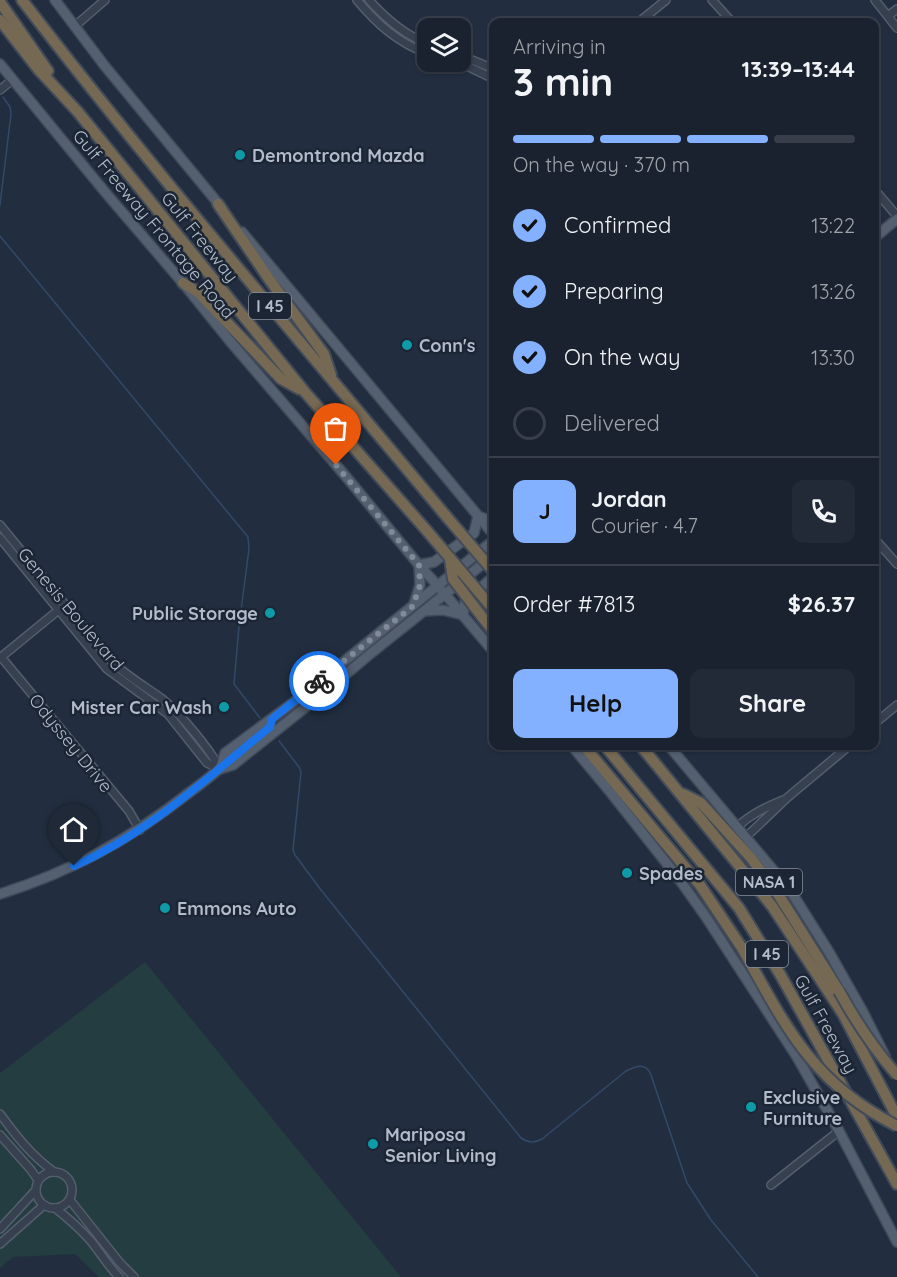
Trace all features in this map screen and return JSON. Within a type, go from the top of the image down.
[{"type":"highway","name":"Gulf Freeway","points":[[20,0],[332,381],[489,568]]},
{"type":"highway","points":[[0,2],[78,112]]},
{"type":"highway","name":"Gulf Freeway","points":[[0,20],[38,69],[78,112],[304,391],[489,604]]},
{"type":"highway","points":[[218,204],[324,354],[332,381]]},
{"type":"highway","points":[[183,283],[198,292],[281,379],[304,391]]},
{"type":"highway","points":[[450,559],[453,579],[489,626]]},
{"type":"highway","name":"NASA 1","points":[[587,750],[700,885],[742,948],[789,1030],[819,1069],[855,1102],[897,1126]]},
{"type":"highway","name":"Gulf Freeway","points":[[608,750],[739,908],[780,974],[897,1184]]},
{"type":"highway","name":"Gulf Freeway","points":[[644,750],[772,906],[843,1014],[897,1117]]},
{"type":"highway","name":"NASA 1","points":[[678,791],[702,803],[751,858],[778,894],[869,1042],[897,1078]]},
{"type":"main road","points":[[55,0],[104,65],[489,531]]},
{"type":"main road","name":"Gulf Freeway Frontage Road","points":[[0,64],[229,340],[489,646]]},
{"type":"main road","points":[[879,234],[897,218]]},
{"type":"main road","points":[[478,516],[489,520]]},
{"type":"main road","points":[[413,606],[420,585],[419,565],[434,562],[474,533],[478,516]]},
{"type":"main road","points":[[220,769],[225,753],[294,702],[489,542]]},
{"type":"main road","points":[[0,894],[34,883],[88,860],[140,830],[220,769],[233,765],[489,559]]},
{"type":"main road","points":[[424,611],[443,610],[462,615],[465,602],[489,579]]},
{"type":"main road","points":[[294,702],[302,711]]},
{"type":"main road","points":[[575,750],[706,916],[795,1055],[839,1131],[896,1240]]},
{"type":"main road","points":[[672,750],[789,890],[829,952],[897,1078]]},
{"type":"street","points":[[75,26],[105,0]]},
{"type":"street","points":[[417,40],[389,21],[369,0],[359,3],[372,19],[390,34],[417,49]]},
{"type":"street","points":[[644,18],[666,0]]},
{"type":"street","points":[[712,0],[728,18]]},
{"type":"street","points":[[875,0],[897,27]]},
{"type":"street","points":[[888,16],[897,9]]},
{"type":"street","points":[[471,59],[489,67]]},
{"type":"street","points":[[471,68],[489,77]]},
{"type":"street","points":[[0,90],[12,80]]},
{"type":"street","points":[[879,195],[897,218]]},
{"type":"street","name":"Genesis Boulevard","points":[[0,525],[3,537],[62,608],[112,662],[175,710],[214,757],[220,769]]},
{"type":"street","points":[[879,544],[897,564]]},
{"type":"street","points":[[0,657],[62,608]]},
{"type":"street","name":"Odyssey Drive","points":[[0,657],[129,811],[140,830]]},
{"type":"street","points":[[879,720],[897,705]]},
{"type":"street","points":[[746,837],[788,797],[844,750]]},
{"type":"street","points":[[737,827],[762,808],[788,797]]},
{"type":"street","points":[[0,1114],[24,1146],[40,1162],[54,1172],[66,1176],[70,1181],[72,1187],[70,1200],[55,1208]]},
{"type":"street","points":[[771,1185],[839,1131]]},
{"type":"street","points":[[0,1135],[32,1170],[38,1180]]},
{"type":"street","points":[[0,1229],[35,1191],[38,1180],[54,1172]]},
{"type":"street","points":[[35,1191],[40,1202],[55,1208],[73,1222],[119,1277]]},
{"type":"street","points":[[70,1200],[134,1277]]},
{"type":"street","points":[[0,1244],[44,1205]]},
{"type":"green space","points":[[145,962],[401,1277],[99,1277],[75,1254],[13,1257],[0,1268],[0,1073]]},
{"type":"waterway","points":[[0,205],[11,114],[10,107],[3,97]]},
{"type":"waterway","points":[[0,236],[248,537],[249,549],[234,684],[260,718]]},
{"type":"waterway","points":[[279,741],[301,772],[293,850],[295,855],[521,1138],[532,1142],[542,1139],[626,1071],[637,1067],[646,1068],[651,1075],[687,1183],[711,1220],[758,1277]]},
{"type":"way so far","points":[[319,681],[413,606],[420,585],[419,565],[336,465]]},
{"type":"place","name":"Demontrond Mazda","points":[[240,155]]},
{"type":"place","name":"Conn's","points":[[407,345]]},
{"type":"place","name":"Public Storage","points":[[270,613]]},
{"type":"place","name":"Mister Car Wash","points":[[224,707]]},
{"type":"place","name":"Spades","points":[[627,873]]},
{"type":"place","name":"Emmons Auto","points":[[165,908]]},
{"type":"place","name":"Exclusive Furniture","points":[[751,1107]]},
{"type":"place","name":"Mariposa Senior Living","points":[[373,1144]]},
{"type":"route","points":[[74,866],[115,845],[156,819],[270,727],[272,719],[319,681]]}]
